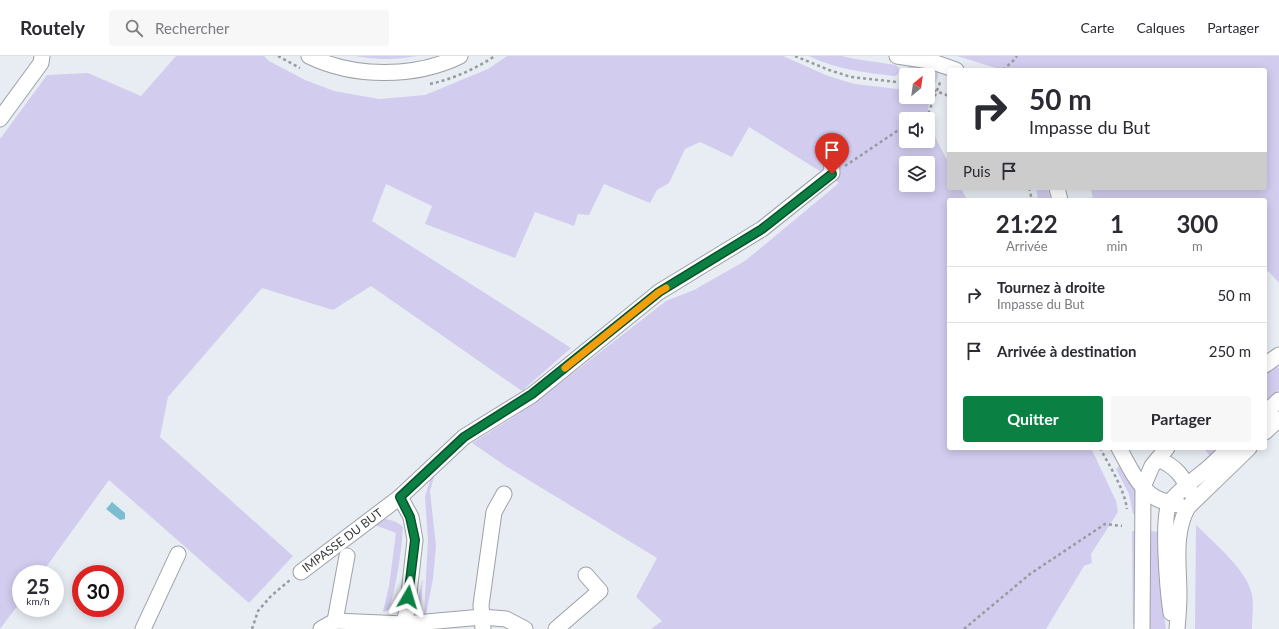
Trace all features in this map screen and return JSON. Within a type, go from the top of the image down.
[{"type":"street","points":[[0,119],[41,63],[42,56]]},
{"type":"street","points":[[309,56],[338,66],[366,72],[390,72],[421,69],[460,56]]},
{"type":"street","points":[[897,56],[912,57],[930,61],[950,68]]},
{"type":"street","points":[[831,154],[832,174]]},
{"type":"street","name":"IMPASSE DU BUT","points":[[301,572],[400,497],[464,437],[532,394],[659,292],[762,229],[832,174]]},
{"type":"street","points":[[1267,364],[1279,355]]},
{"type":"street","points":[[1267,411],[1279,400]]},
{"type":"street","points":[[1267,430],[1279,419]]},
{"type":"street","points":[[1120,450],[1131,470],[1143,487],[1151,495],[1170,503],[1191,504]]},
{"type":"street","points":[[1172,629],[1166,528],[1167,514],[1170,503],[1187,485],[1227,450]]},
{"type":"street","points":[[1177,629],[1179,598],[1178,531],[1183,516],[1191,504],[1247,450]]},
{"type":"street","points":[[1142,629],[1143,487],[1152,466],[1162,453],[1167,463],[1181,475],[1187,485],[1191,504]]},
{"type":"street","points":[[483,623],[480,605],[494,512],[504,494]]},
{"type":"street","points":[[400,497],[410,517],[415,540],[407,611],[403,627]]},
{"type":"street","points":[[143,629],[178,554]]},
{"type":"street","points":[[335,620],[347,556]]},
{"type":"street","points":[[556,629],[600,591],[586,575]]},
{"type":"street","points":[[320,629],[335,620],[403,627],[483,623],[506,619],[525,629]]},
{"type":"path","points":[[795,56],[851,77],[899,82]]},
{"type":"path","points":[[1005,68],[1017,56]]},
{"type":"path","points":[[929,112],[937,91],[947,95]]},
{"type":"path","points":[[832,174],[899,130]]},
{"type":"path","points":[[1101,450],[1126,500],[1128,513]]},
{"type":"path","points":[[964,629],[1030,574],[1105,524],[1122,526]]},
{"type":"path","name":"IMPASSE DU BUT","points":[[252,629],[258,611],[271,596],[301,572]]},
{"type":"shaded area","points":[[176,56],[264,56],[269,61],[305,80],[334,91],[379,99],[425,95],[488,69],[507,56],[783,56],[828,76],[855,84],[899,89],[899,104],[929,104],[927,112],[899,112],[899,148],[935,148],[935,137],[947,160],[947,190],[962,190],[966,198],[947,198],[947,450],[1092,450],[1116,501],[1118,512],[1091,554],[1092,563],[1084,566],[1046,629],[651,629],[662,621],[636,597],[657,558],[507,467],[472,443],[512,418],[559,384],[666,301],[694,290],[745,261],[839,183],[749,127],[732,157],[700,142],[685,149],[669,183],[657,190],[650,203],[604,184],[589,215],[578,214],[574,226],[535,212],[515,258],[425,224],[432,206],[386,184],[372,221],[571,348],[522,391],[371,286],[333,310],[262,288],[168,397],[160,437],[293,556],[249,603],[109,480],[48,565],[12,565],[12,613],[0,629],[0,139],[47,75],[88,73],[141,96]]},
{"type":"shaded area","points":[[355,56],[417,56],[386,59]]},
{"type":"shaded area","points":[[809,56],[842,56],[896,65],[899,68],[899,72],[895,76],[851,70]]},
{"type":"shaded area","points":[[957,56],[1279,56],[1279,283],[1267,272],[1267,198],[1093,198],[1091,190],[1267,190],[1267,68],[996,68]]},
{"type":"shaded area","points":[[914,65],[926,68],[908,68],[909,66]]},
{"type":"shaded area","points":[[935,70],[939,71],[935,83]]},
{"type":"shaded area","points":[[1036,190],[1048,190],[1050,198],[1038,198]]},
{"type":"shaded area","points":[[1277,366],[1279,369],[1279,390],[1267,401],[1267,368]]},
{"type":"shaded area","points":[[1205,450],[1218,450],[1211,457]]},
{"type":"shaded area","points":[[1124,462],[1137,489],[1138,515],[1133,514],[1129,494],[1116,469]]},
{"type":"shaded area","points":[[432,475],[434,477],[430,491],[436,546],[433,579],[426,614],[424,614],[428,540],[425,496]]},
{"type":"shaded area","points":[[385,519],[395,522],[403,527],[400,559],[394,589],[389,610],[383,612],[389,586],[396,533],[372,524],[378,520]]},
{"type":"shaded area","points":[[1196,525],[1229,557],[1244,576],[1253,599],[1252,629],[1195,629]]},
{"type":"shaded area","points":[[1132,531],[1139,531],[1139,626],[1133,624]]},
{"type":"shaded area","points":[[1149,531],[1161,532],[1161,596],[1166,629],[1147,629]]},
{"type":"shaded area","points":[[423,580],[421,604],[418,614],[415,611]]},
{"type":"water","points":[[112,502],[125,513],[125,519],[120,520],[106,509]]},
{"type":"slow traffic","points":[[565,368],[659,292],[666,288]]},
{"type":"route","points":[[408,597],[415,540],[410,517],[400,497],[464,437],[532,394],[659,292],[698,270],[762,229],[832,174]]}]
